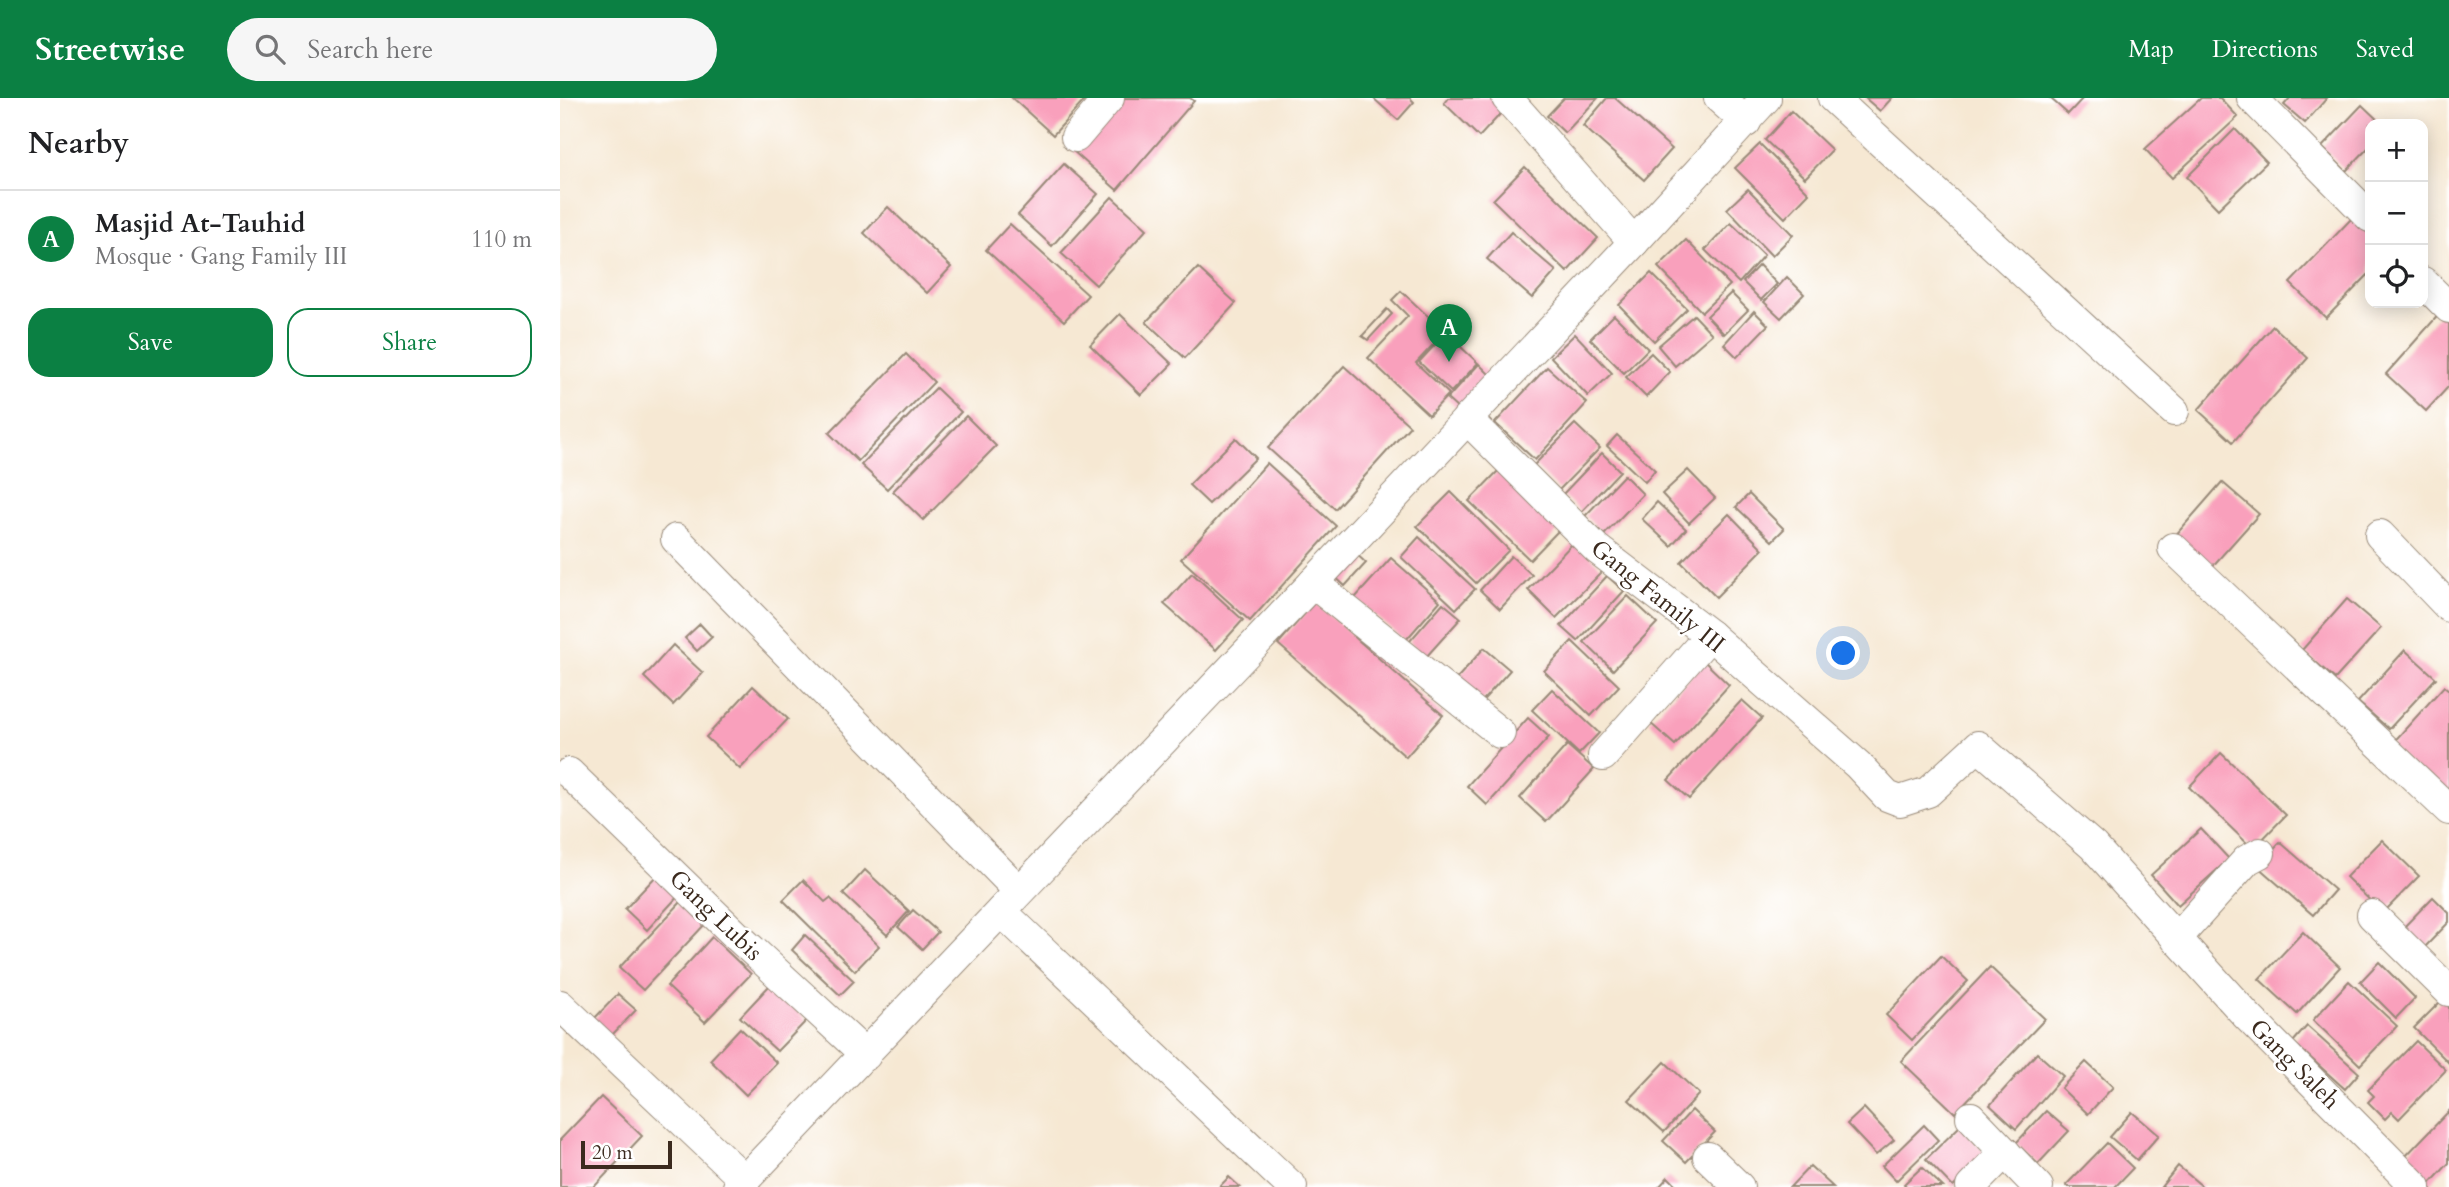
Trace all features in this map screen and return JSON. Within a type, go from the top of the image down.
[{"type":"street","points":[[1076,136],[1109,98]]},
{"type":"street","points":[[1507,98],[1634,242]]},
{"type":"street","points":[[1719,98],[1746,122]]},
{"type":"street","points":[[560,1004],[741,1184],[1313,583],[1766,98]]},
{"type":"street","points":[[1833,98],[2174,411]]},
{"type":"street","points":[[2252,98],[2365,212]]},
{"type":"street","points":[[2428,287],[2449,307]]},
{"type":"street","name":"Gang Family III","points":[[1467,419],[1597,549],[1710,635],[1858,765],[1887,796],[1900,801],[1928,792],[1978,746],[2094,846],[2176,939]]},
{"type":"street","points":[[2379,535],[2449,607]]},
{"type":"street","points":[[676,539],[1010,901],[1175,1074],[1292,1187]]},
{"type":"street","points":[[2173,548],[2449,810]]},
{"type":"street","points":[[1313,583],[1500,733]]},
{"type":"street","points":[[1603,756],[1710,635]]},
{"type":"street","name":"Gang Lubis","points":[[569,773],[738,937],[866,1055]]},
{"type":"street","points":[[2176,939],[2248,860],[2260,853]]},
{"type":"street","points":[[2372,915],[2449,991]]},
{"type":"street","name":"Gang Saleh","points":[[2176,939],[2246,1015],[2416,1187]]},
{"type":"street","points":[[1971,1117],[2038,1187]]},
{"type":"street","points":[[1970,1187],[2005,1152]]},
{"type":"street","points":[[1708,1157],[1738,1187]]},
{"type":"building","points":[[1012,98],[1080,98],[1084,101],[1053,135]]},
{"type":"building","points":[[1120,98],[1190,98],[1194,101],[1117,190],[1073,151]]},
{"type":"building","points":[[1373,98],[1410,98],[1414,102],[1398,120]]},
{"type":"building","points":[[1448,98],[1493,98],[1505,109],[1479,137],[1444,103]]},
{"type":"building","points":[[1564,98],[1598,98],[1565,133],[1547,116]]},
{"type":"building","points":[[1607,98],[1615,98],[1672,149],[1644,180],[1583,126]]},
{"type":"building","points":[[1865,98],[1892,98],[1880,111]]},
{"type":"building","points":[[2050,98],[2083,98],[2068,114]]},
{"type":"building","points":[[2201,98],[2220,98],[2238,117],[2172,178],[2145,149]]},
{"type":"building","points":[[2290,98],[2327,98],[2305,123],[2284,105]]},
{"type":"building","points":[[2362,105],[2377,119],[2365,119],[2365,151],[2346,171],[2322,147]]},
{"type":"building","points":[[1791,111],[1832,150],[1805,178],[1765,140]]},
{"type":"building","points":[[2235,129],[2267,162],[2218,209],[2187,177]]},
{"type":"building","points":[[1760,144],[1809,193],[1785,218],[1735,168]]},
{"type":"building","points":[[1064,164],[1098,194],[1052,246],[1018,215]]},
{"type":"building","points":[[1525,167],[1598,238],[1567,272],[1493,200]]},
{"type":"building","points":[[1748,189],[1793,235],[1772,256],[1727,209]]},
{"type":"building","points":[[1112,197],[1147,229],[1096,285],[1061,253]]},
{"type":"building","points":[[888,207],[951,267],[927,293],[864,233]]},
{"type":"building","points":[[2352,218],[2365,230],[2365,278],[2326,318],[2290,283]]},
{"type":"building","points":[[1731,223],[1764,255],[1739,283],[1705,250]]},
{"type":"building","points":[[1010,224],[1088,295],[1064,321],[986,250]]},
{"type":"building","points":[[1511,232],[1556,271],[1532,298],[1487,259]]},
{"type":"building","points":[[1686,240],[1730,285],[1702,312],[1658,267]]},
{"type":"building","points":[[1759,265],[1777,284],[1761,300],[1743,282]]},
{"type":"building","points":[[1198,268],[1236,303],[1185,358],[1146,322]]},
{"type":"building","points":[[1651,273],[1687,309],[1654,341],[1619,305]]},
{"type":"building","points":[[1787,277],[1804,294],[1781,318],[1764,302]]},
{"type":"building","points":[[1401,291],[1445,332],[1416,363],[1449,394],[1429,415],[1368,358],[1408,316],[1392,300]]},
{"type":"building","points":[[1731,293],[1748,310],[1724,334],[1707,316]]},
{"type":"building","points":[[1387,309],[1392,314],[1368,340],[1362,336]]},
{"type":"building","points":[[1754,311],[1768,325],[1737,357],[1724,344]]},
{"type":"building","points":[[2442,311],[2449,317],[2449,386],[2426,411],[2386,374]]},
{"type":"building","points":[[1120,314],[1172,364],[1141,395],[1090,345]]},
{"type":"building","points":[[1614,315],[1648,349],[1624,373],[1590,339]]},
{"type":"building","points":[[1694,315],[1712,334],[1675,366],[1658,346]]},
{"type":"building","points":[[2273,326],[2308,358],[2233,442],[2198,410]]},
{"type":"building","points":[[1446,333],[1478,363],[1451,392],[1419,362]]},
{"type":"building","points":[[1575,334],[1612,373],[1588,396],[1551,357]]},
{"type":"building","points":[[1651,353],[1670,372],[1646,397],[1626,377]]},
{"type":"building","points":[[906,354],[934,382],[858,461],[829,433]]},
{"type":"building","points":[[1479,364],[1490,375],[1458,409],[1447,399]]},
{"type":"building","points":[[1344,366],[1410,426],[1335,509],[1268,448]]},
{"type":"building","points":[[1547,367],[1587,403],[1535,460],[1495,423]]},
{"type":"building","points":[[936,388],[961,412],[887,489],[861,465]]},
{"type":"building","points":[[966,416],[996,446],[923,520],[893,491]]},
{"type":"building","points":[[1575,424],[1600,448],[1559,490],[1534,465]]},
{"type":"building","points":[[1617,435],[1655,470],[1645,482],[1607,446]]},
{"type":"building","points":[[1236,438],[1256,458],[1209,504],[1189,485]]},
{"type":"building","points":[[1602,453],[1620,471],[1581,512],[1562,495]]},
{"type":"building","points":[[1267,463],[1336,526],[1250,621],[1181,559]]},
{"type":"building","points":[[1499,470],[1560,529],[1530,560],[1469,501]]},
{"type":"building","points":[[1688,470],[1715,498],[1689,523],[1662,494]]},
{"type":"building","points":[[1624,475],[1643,494],[1604,535],[1585,516]]},
{"type":"building","points":[[2222,482],[2259,514],[2210,569],[2174,537]]},
{"type":"building","points":[[1451,492],[1509,550],[1476,583],[1417,526]]},
{"type":"building","points":[[1749,494],[1784,529],[1772,541],[1736,507]]},
{"type":"building","points":[[1657,502],[1686,529],[1671,546],[1642,519]]},
{"type":"building","points":[[1729,514],[1763,549],[1716,597],[1681,562]]},
{"type":"building","points":[[1419,537],[1475,589],[1456,609],[1401,557]]},
{"type":"building","points":[[1575,541],[1604,570],[1556,618],[1528,590]]},
{"type":"building","points":[[1352,550],[1366,563],[1345,586],[1331,573]]},
{"type":"building","points":[[1511,556],[1532,575],[1500,609],[1480,590]]},
{"type":"building","points":[[1391,558],[1440,601],[1405,641],[1355,598]]},
{"type":"building","points":[[1192,573],[1243,620],[1216,650],[1164,604]]},
{"type":"building","points":[[1607,576],[1624,591],[1578,641],[1561,626]]},
{"type":"building","points":[[1628,596],[1657,623],[1613,670],[1584,642]]},
{"type":"building","points":[[2347,599],[2381,628],[2335,679],[2302,650]]},
{"type":"building","points":[[1315,602],[1443,715],[1406,757],[1278,644]]},
{"type":"building","points":[[1443,603],[1461,618],[1426,657],[1409,642]]},
{"type":"building","points":[[700,624],[712,637],[697,651],[685,638]]},
{"type":"building","points":[[1572,641],[1619,686],[1591,716],[1544,671]]},
{"type":"building","points":[[673,645],[703,673],[673,705],[644,677]]},
{"type":"building","points":[[1484,648],[1510,670],[1477,707],[1451,685]]},
{"type":"building","points":[[2405,650],[2436,678],[2389,729],[2358,702]]},
{"type":"building","points":[[1704,661],[1729,685],[1675,745],[1649,722]]},
{"type":"building","points":[[753,686],[788,719],[740,769],[706,737]]},
{"type":"building","points":[[2444,686],[2449,690],[2449,799],[2390,746]]},
{"type":"building","points":[[1552,689],[1599,733],[1579,754],[1532,710]]},
{"type":"building","points":[[1742,700],[1762,718],[1689,799],[1668,780]]},
{"type":"building","points":[[1528,718],[1549,737],[1487,805],[1467,786]]},
{"type":"building","points":[[1567,745],[1594,769],[1546,822],[1520,798]]},
{"type":"building","points":[[2221,753],[2286,815],[2253,849],[2189,787]]},
{"type":"building","points":[[2201,829],[2229,859],[2178,905],[2151,875]]},
{"type":"building","points":[[2382,840],[2419,876],[2383,913],[2346,877]]},
{"type":"building","points":[[2280,842],[2335,890],[2313,915],[2257,866]]},
{"type":"building","points":[[865,870],[909,911],[887,935],[843,894]]},
{"type":"building","points":[[659,873],[681,893],[647,930],[625,909]]},
{"type":"building","points":[[803,880],[825,902],[830,898],[879,946],[855,971],[783,900]]},
{"type":"building","points":[[2433,897],[2449,913],[2449,922],[2423,949],[2402,929]]},
{"type":"building","points":[[683,900],[707,922],[643,990],[619,968]]},
{"type":"building","points":[[913,910],[938,932],[922,949],[898,927]]},
{"type":"building","points":[[2303,932],[2340,967],[2297,1014],[2259,979]]},
{"type":"building","points":[[805,935],[854,981],[840,995],[792,950]]},
{"type":"building","points":[[712,937],[751,974],[705,1022],[667,986]]},
{"type":"building","points":[[1941,956],[1968,981],[1912,1040],[1886,1015]]},
{"type":"building","points":[[2379,962],[2415,998],[2396,1018],[2360,982]]},
{"type":"building","points":[[1990,967],[2045,1019],[1955,1113],[1901,1061]]},
{"type":"building","points":[[2349,981],[2397,1026],[2360,1065],[2313,1020]]},
{"type":"building","points":[[770,985],[807,1020],[777,1051],[740,1017]]},
{"type":"building","points":[[618,994],[636,1010],[609,1038],[591,1022]]},
{"type":"building","points":[[2447,995],[2449,997],[2449,1063],[2414,1028]]},
{"type":"building","points":[[2307,1026],[2359,1073],[2345,1089],[2293,1042]]},
{"type":"building","points":[[740,1028],[777,1063],[746,1095],[710,1060]]},
{"type":"building","points":[[2416,1041],[2446,1070],[2399,1119],[2392,1112],[2385,1119],[2368,1102],[2374,1096],[2368,1090]]},
{"type":"building","points":[[2037,1053],[2063,1076],[2016,1129],[1990,1105]]},
{"type":"building","points":[[1665,1062],[1699,1094],[1664,1132],[1629,1100]]},
{"type":"building","points":[[2086,1062],[2113,1087],[2088,1114],[2061,1088]]},
{"type":"building","points":[[601,1097],[642,1136],[594,1187],[560,1187],[560,1140]]},
{"type":"building","points":[[1864,1108],[1894,1140],[1876,1155],[1847,1124]]},
{"type":"building","points":[[1692,1110],[1715,1132],[1686,1162],[1663,1141]]},
{"type":"building","points":[[2046,1111],[2069,1131],[2038,1164],[2016,1143]]},
{"type":"building","points":[[2449,1111],[2449,1163],[2427,1187],[2400,1162]]},
{"type":"building","points":[[2132,1112],[2159,1135],[2137,1160],[2110,1137]]},
{"type":"building","points":[[1924,1125],[1938,1140],[1896,1181],[1882,1166]]},
{"type":"building","points":[[1960,1126],[1987,1154],[1953,1187],[1926,1159]]},
{"type":"building","points":[[2107,1143],[2133,1168],[2115,1187],[2068,1187],[2066,1185]]},
{"type":"building","points":[[1810,1166],[1833,1187],[1790,1187]]},
{"type":"building","points":[[2178,1166],[2203,1187],[2161,1187]]},
{"type":"building","points":[[1922,1167],[1943,1187],[1907,1187],[1904,1184]]},
{"type":"building","points":[[1229,1177],[1240,1187],[1219,1187]]},
{"type":"building","points":[[1668,1177],[1678,1187],[1659,1187]]},
{"type":"place","name":"Masjid At-Tauhid","points":[[1449,362]]}]
